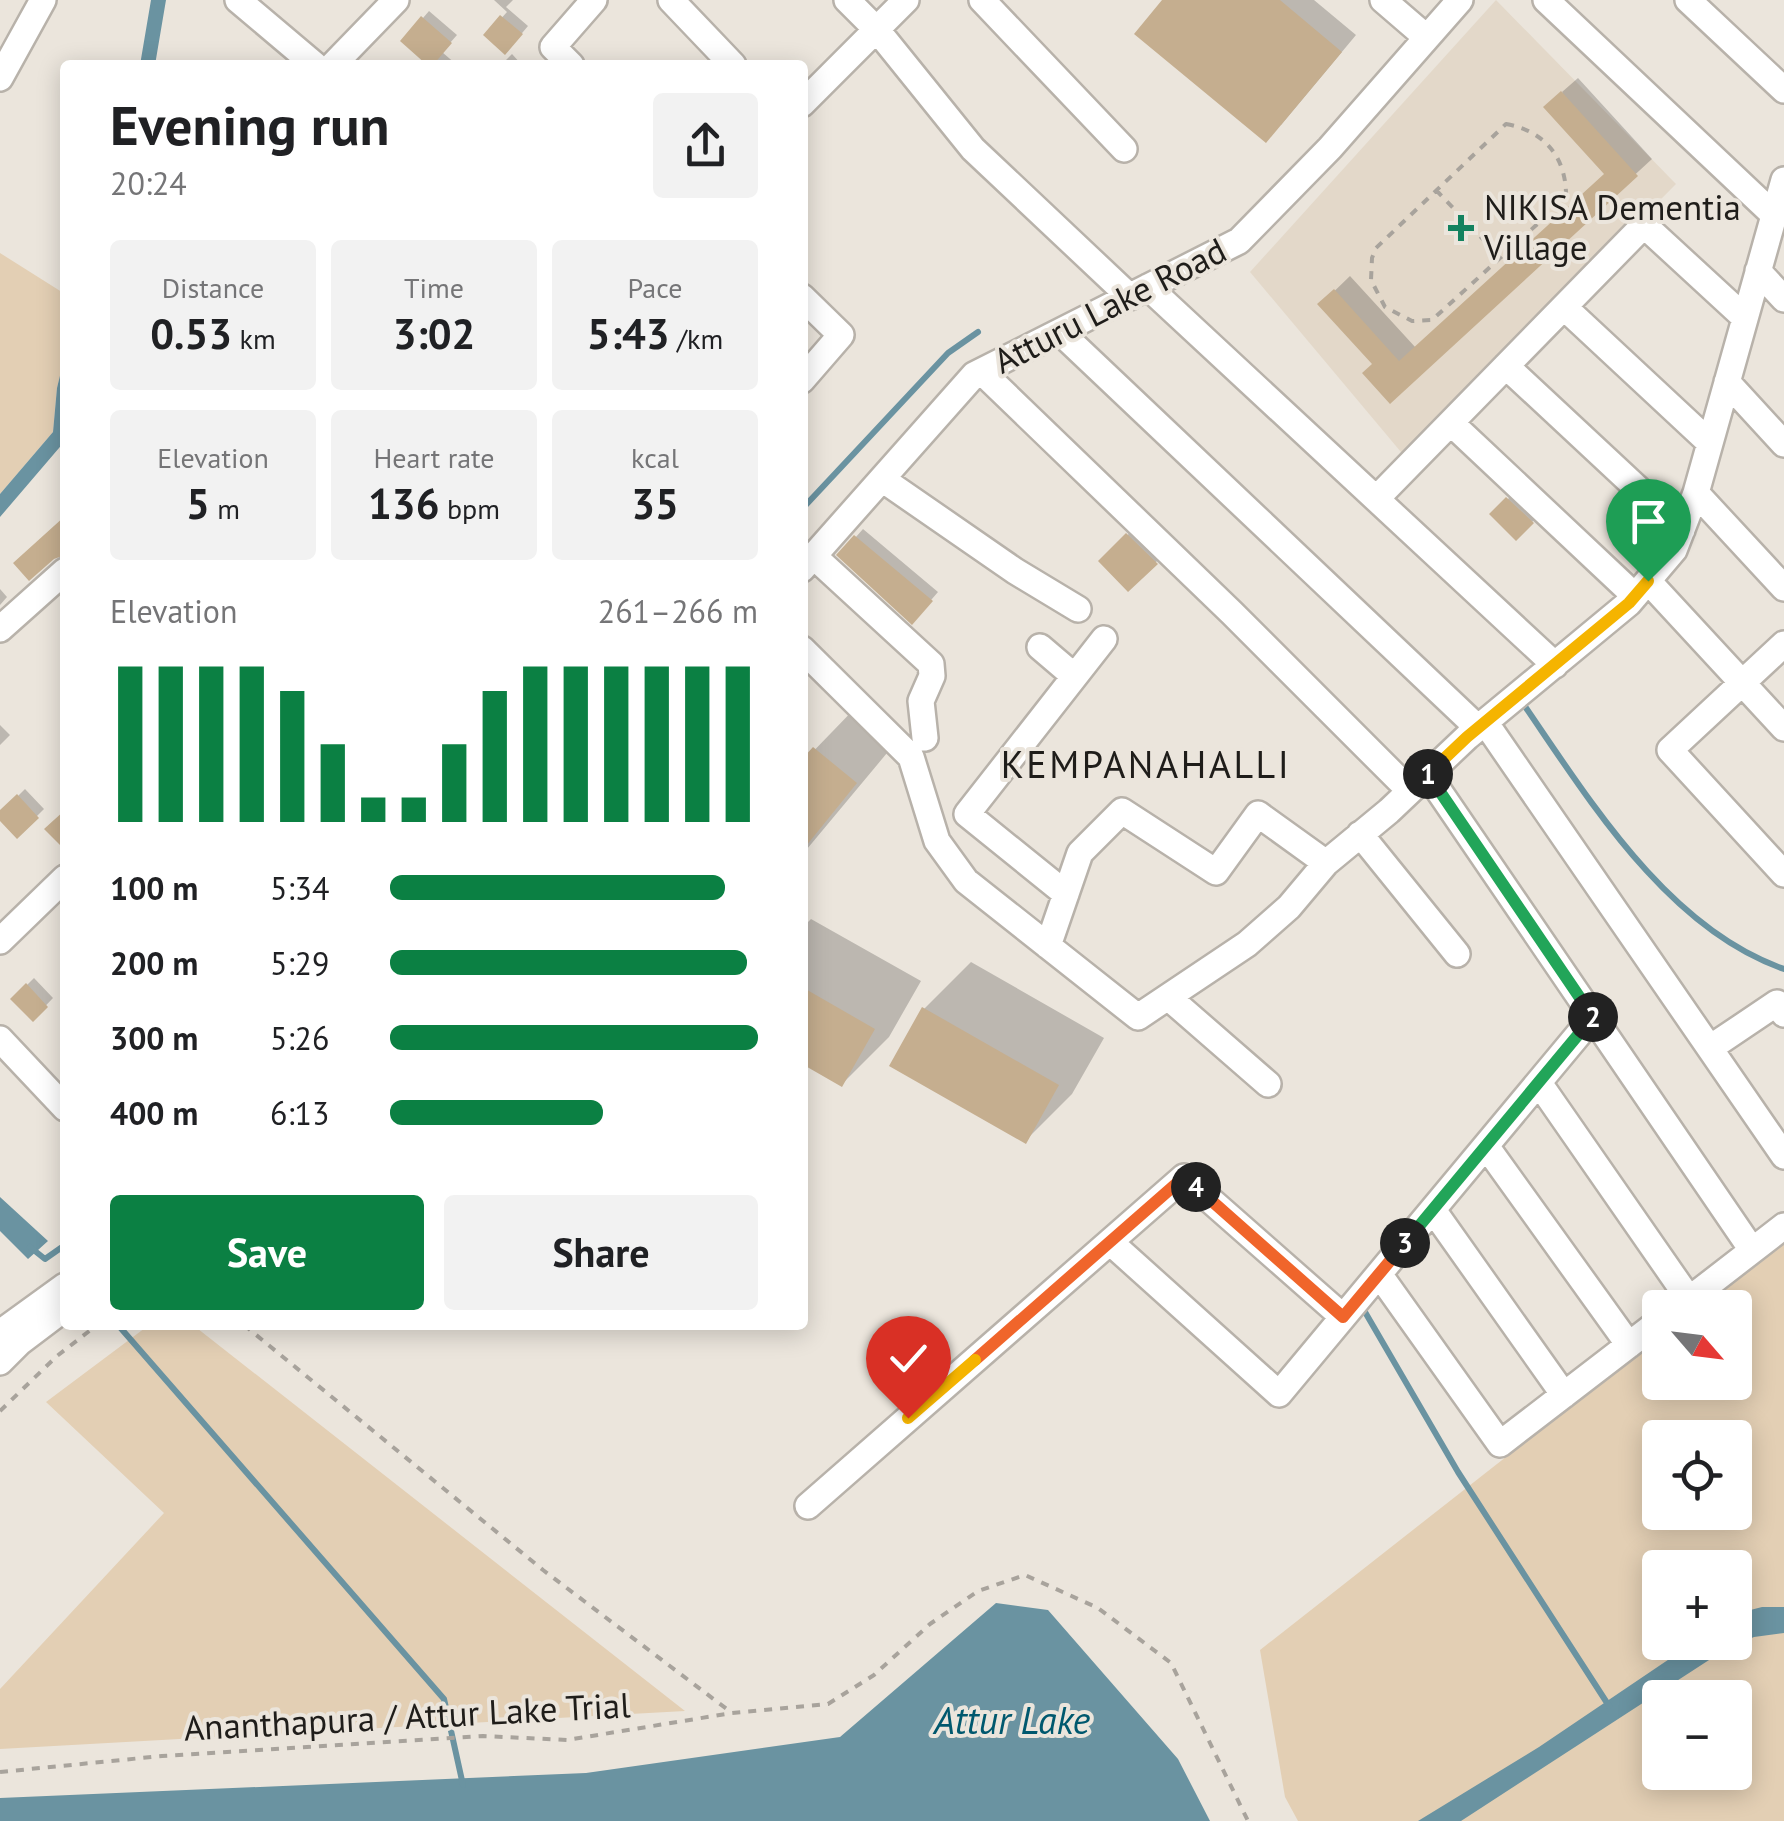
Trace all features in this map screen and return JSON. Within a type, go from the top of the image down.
[{"type":"street","points":[[2,70],[43,0]]},
{"type":"street","points":[[238,0],[309,60]]},
{"type":"street","points":[[338,60],[396,0]]},
{"type":"street","points":[[567,60],[553,46],[594,0]]},
{"type":"street","points":[[671,0],[727,60]]},
{"type":"street","points":[[847,0],[973,150],[1377,498],[1555,665]]},
{"type":"street","points":[[808,98],[906,0]]},
{"type":"street","points":[[982,0],[1124,149]]},
{"type":"street","points":[[1382,0],[1426,37]]},
{"type":"street","name":"Atturu Lake Road","points":[[812,565],[974,375],[1239,241],[1330,148],[1460,0]]},
{"type":"street","points":[[1546,0],[1774,215]]},
{"type":"street","points":[[1688,0],[1784,90]]},
{"type":"street","points":[[808,655],[911,756],[937,841],[966,881],[1138,1018],[1247,944],[1289,906],[1326,863],[1642,588],[1674,550],[1696,493],[1784,180]]},
{"type":"street","points":[[1377,498],[1644,225],[1745,318]]},
{"type":"street","points":[[1758,272],[1784,299]]},
{"type":"street","points":[[808,303],[841,336],[808,373]]},
{"type":"street","points":[[1564,307],[1710,443]]},
{"type":"street","points":[[1060,332],[1482,725],[1784,1156]]},
{"type":"street","points":[[1506,366],[1682,530]]},
{"type":"street","points":[[982,372],[1232,613],[1419,783],[1594,1017],[1752,1250]]},
{"type":"street","points":[[1727,382],[1784,444]]},
{"type":"street","points":[[1450,424],[1642,588],[1784,728]]},
{"type":"street","points":[[882,479],[1014,571],[1078,609]]},
{"type":"street","points":[[1696,493],[1784,588]]},
{"type":"street","points":[[812,565],[930,664],[932,676],[921,701],[925,738]]},
{"type":"street","points":[[0,629],[60,575]]},
{"type":"street","points":[[937,841],[966,814],[1104,639]]},
{"type":"street","points":[[1784,644],[1670,750],[1784,874]]},
{"type":"street","points":[[1040,647],[1074,676]]},
{"type":"street","points":[[1048,946],[1080,853],[1122,811],[1216,872],[1258,814],[1326,863]]},
{"type":"street","points":[[966,814],[1066,894]]},
{"type":"street","points":[[1360,834],[1457,954]]},
{"type":"street","points":[[0,941],[60,883]]},
{"type":"street","points":[[1168,997],[1268,1084]]},
{"type":"street","points":[[1710,1048],[1777,1004],[1784,1014]]},
{"type":"street","points":[[1110,1242],[1278,1394],[1594,1017]]},
{"type":"street","points":[[0,1040],[60,1103]]},
{"type":"street","points":[[1539,1082],[1675,1290]]},
{"type":"street","points":[[1486,1146],[1629,1345]]},
{"type":"street","points":[[808,1506],[1184,1177],[1343,1317]]},
{"type":"street","points":[[1433,1210],[1564,1395]]},
{"type":"street","points":[[1701,1290],[1784,1226]]},
{"type":"street","points":[[1379,1274],[1500,1444],[1642,1335]]},
{"type":"street","points":[[3,1326],[60,1289]]},
{"type":"street","points":[[0,1362],[60,1312]]},
{"type":"path","points":[[1506,124],[1532,132],[1552,149],[1564,172],[1566,198],[1432,320],[1412,321],[1385,307],[1371,280],[1376,248],[1436,190],[1506,124]]},
{"type":"path","points":[[1436,190],[1501,258]]},
{"type":"path","points":[[0,1412],[57,1356],[91,1330]]},
{"type":"path","name":"Ananthapura / Attur Lake Trial","points":[[250,1330],[543,1570],[732,1713]]},
{"type":"path","points":[[732,1713],[828,1704],[874,1675],[930,1624],[978,1591],[1025,1575],[1098,1608],[1171,1663],[1248,1821]]},
{"type":"path","name":"Ananthapura / Attur Lake Trial","points":[[0,1772],[162,1756],[483,1736],[568,1740],[732,1713]]},
{"type":"shaded area","name":"NIKISA Dementia Village","points":[[1496,0],[1676,184],[1406,458],[1250,272]]},
{"type":"shaded area","points":[[0,253],[60,291],[60,376],[53,432],[0,494]]},
{"type":"shaded area","points":[[1784,1239],[1784,1821],[1298,1821],[1285,1797],[1260,1650],[1642,1350],[1642,1400],[1752,1400],[1752,1290],[1719,1290]]},
{"type":"shaded area","points":[[142,1330],[199,1330],[685,1711],[0,1749],[0,1689],[164,1513],[46,1402]]},
{"type":"water","points":[[151,0],[166,0],[156,60],[141,60]]},
{"type":"water","points":[[60,376],[60,447],[0,517],[0,494],[53,432]]},
{"type":"water","points":[[0,1197],[48,1241],[28,1259],[0,1231]]},
{"type":"water","name":"Attur Lake","points":[[996,1603],[1048,1610],[1178,1759],[1210,1821],[0,1821],[0,1798],[586,1773],[840,1737]]},
{"type":"water","points":[[1784,1607],[1784,1633],[1752,1638],[1752,1610]]},
{"type":"water","points":[[1668,1660],[1709,1660],[1678,1680],[1642,1680],[1642,1704],[1461,1821],[1418,1821],[1539,1747]]},
{"type":"building","points":[[1162,0],[1280,0],[1342,52],[1266,143],[1134,34]]},
{"type":"building","points":[[500,15],[523,34],[505,55],[483,35]]},
{"type":"building","points":[[421,16],[452,43],[437,60],[421,60],[400,41]]},
{"type":"building","points":[[1561,91],[1638,176],[1390,404],[1362,373],[1372,364],[1317,304],[1334,289],[1399,361],[1604,174],[1543,107]]},
{"type":"building","points":[[1506,497],[1534,523],[1516,541],[1489,514]]},
{"type":"building","points":[[60,521],[60,557],[29,581],[13,563]]},
{"type":"building","points":[[1126,533],[1158,564],[1128,592],[1098,561]]},
{"type":"building","points":[[854,535],[933,601],[912,625],[836,555]]},
{"type":"building","points":[[813,747],[857,783],[808,844],[808,752]]},
{"type":"building","points":[[17,794],[39,818],[17,839],[0,821],[0,810]]},
{"type":"building","points":[[60,815],[60,845],[44,829]]},
{"type":"building","points":[[26,983],[48,1007],[33,1022],[10,999]]},
{"type":"building","points":[[808,990],[875,1029],[842,1087],[808,1067]]},
{"type":"building","points":[[922,1007],[1059,1085],[1026,1144],[889,1066]]},
{"type":"waterway","points":[[808,503],[948,353],[978,332]]},
{"type":"waterway","points":[[1524,705],[1605,820],[1668,893],[1742,950],[1784,969]]},
{"type":"waterway","points":[[30,1247],[45,1259],[60,1248]]},
{"type":"waterway","points":[[1365,1312],[1458,1472],[1609,1706]]},
{"type":"waterway","points":[[122,1330],[444,1699],[463,1785]]},
{"type":"place","name":"NIKISA Dementia Village","points":[[1461,228]]},
{"type":"district","name":"KEMPANAHALLI","points":[[1146,765]]},
{"type":"route","points":[[908,1418],[1184,1177],[1343,1317],[1594,1017],[1428,774],[1629,603],[1648,581]]}]
